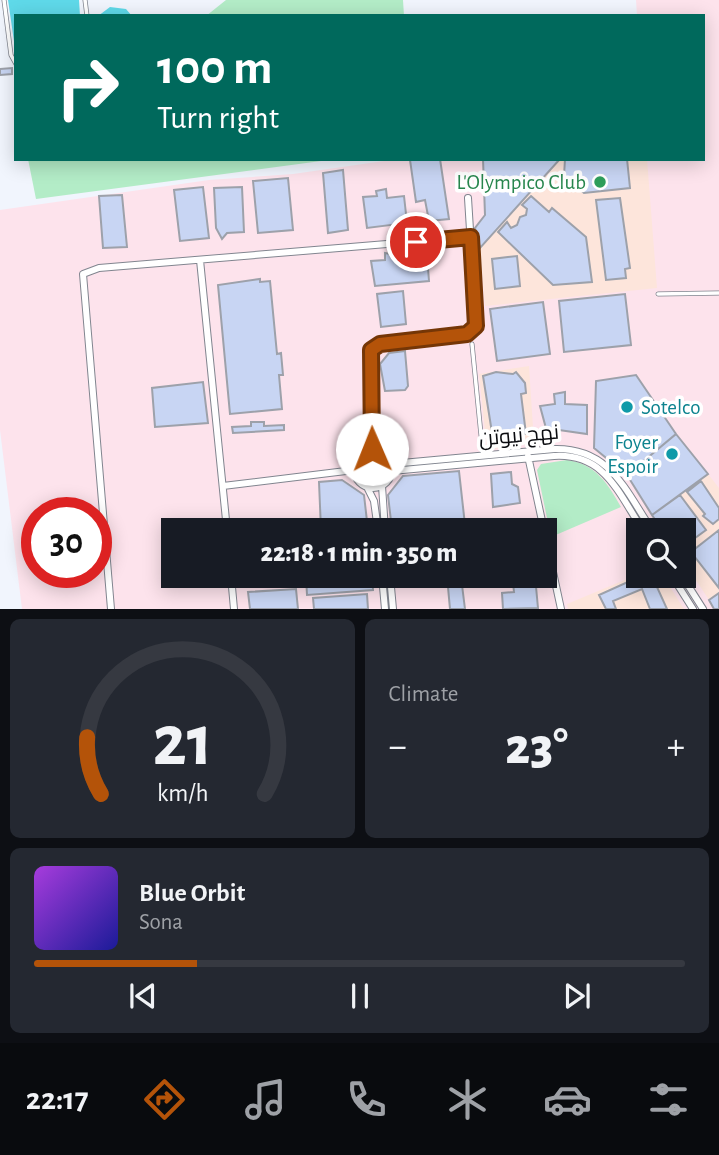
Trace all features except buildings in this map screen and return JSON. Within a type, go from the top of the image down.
[{"type":"street","points":[[372,449],[371,350],[380,344],[467,334],[473,331],[478,318],[468,198]]},
{"type":"street","points":[[111,609],[82,278],[92,269],[471,237]]},
{"type":"street","points":[[200,260],[226,518]]},
{"type":"street","name":"نهج نيوتن","points":[[392,468],[528,455],[569,448],[610,470],[644,518]]},
{"type":"street","points":[[382,486],[367,487],[360,483],[354,470],[358,456],[372,449],[386,454],[392,468],[382,486],[384,518]]},
{"type":"street","name":"نهج نيوتن","points":[[392,468],[483,455],[528,455]]},
{"type":"street","points":[[528,455],[561,609]]},
{"type":"street","name":"نهج نيوتن","points":[[586,456],[611,482],[635,518]]},
{"type":"street","points":[[223,485],[354,470]]},
{"type":"street","points":[[367,487],[374,501],[376,518]]},
{"type":"street","points":[[232,588],[234,609]]},
{"type":"street","points":[[383,588],[385,609]]},
{"type":"street","points":[[391,588],[393,609]]},
{"type":"street","points":[[680,588],[693,609]]},
{"type":"street","points":[[690,588],[703,609]]},
{"type":"lane","points":[[4,0],[14,60]]},
{"type":"lane","points":[[658,294],[719,293]]},
{"type":"lane","points":[[472,344],[483,455]]},
{"type":"shaded area","points":[[636,0],[719,0],[719,609],[22,609],[0,430],[0,210],[209,180],[293,174],[384,161],[705,161],[705,14],[637,14]]},
{"type":"shaded area","points":[[558,161],[564,161],[563,167],[566,173],[618,161],[647,161],[657,288],[485,306],[480,248]]},
{"type":"shaded area","points":[[529,366],[534,443],[487,450],[479,374]]},
{"type":"shaded area","points":[[708,474],[719,488],[719,593],[709,600],[696,580],[696,518],[654,518],[652,515]]},
{"type":"shaded area","points":[[626,579],[626,588],[671,588],[684,609],[568,609],[567,604]]},
{"type":"green space","points":[[226,0],[403,0],[404,14],[208,14]]},
{"type":"green space","points":[[28,161],[321,161],[36,199]]},
{"type":"green space","points":[[567,460],[586,466],[606,483],[621,507],[557,534],[557,518],[547,518],[537,470],[541,464]]},
{"type":"water","points":[[8,0],[79,0],[80,14],[14,14],[14,41]]},
{"type":"water","points":[[110,7],[126,9],[130,14],[101,14]]},
{"type":"place","name":"L'Olympico Club","points":[[600,182]]},
{"type":"place","name":"Sotelco","points":[[627,407]]},
{"type":"place","name":"Foyer Espoir","points":[[672,454]]},
{"type":"route","points":[[372,449],[371,350],[380,344],[467,334],[473,331],[478,318],[471,237],[416,242]]}]
